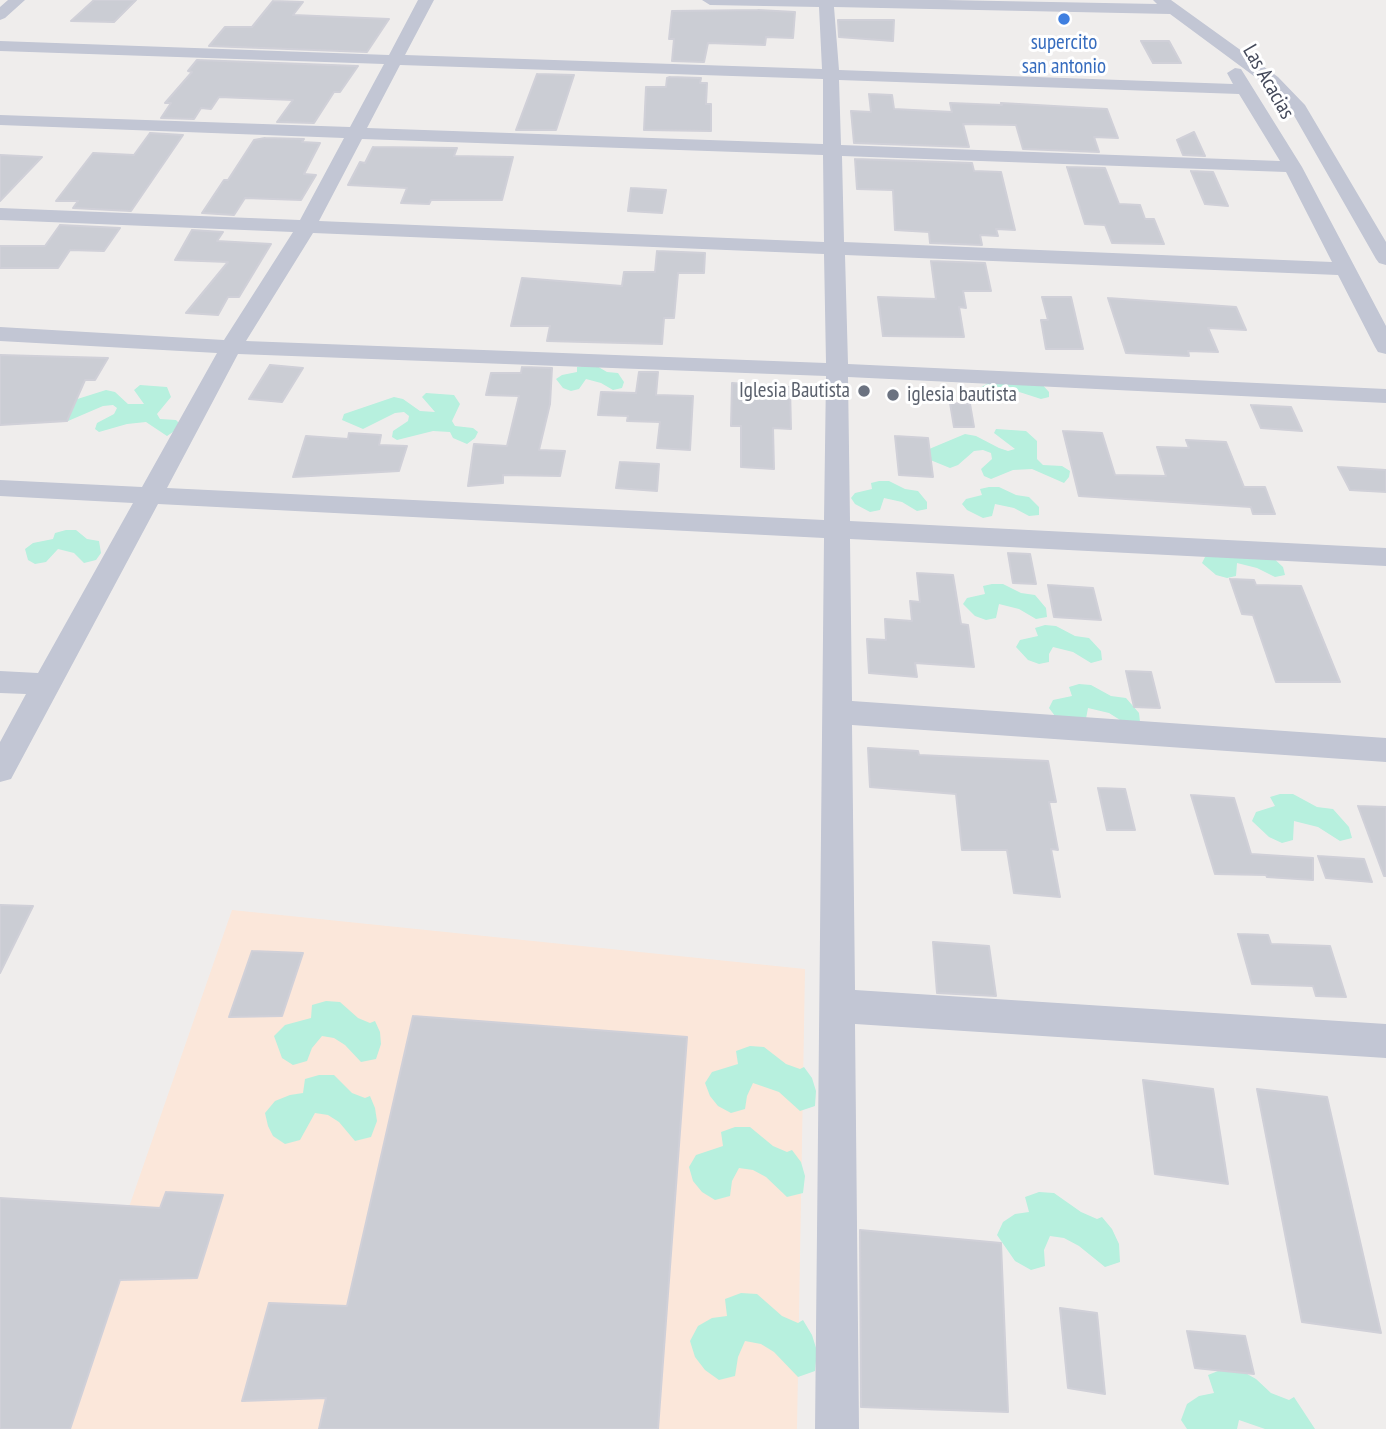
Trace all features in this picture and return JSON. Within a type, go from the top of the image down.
[{"type":"street","points":[[0,15],[17,0]]},
{"type":"street","points":[[0,770],[231,347],[307,226],[426,0]]},
{"type":"street","points":[[710,0],[1168,5],[1220,45]]},
{"type":"street","points":[[826,1],[831,75],[837,370],[837,1429]]},
{"type":"street","name":"Las Acacias","points":[[1220,45],[1297,174],[1386,347]]},
{"type":"street","name":"Las Acacias","points":[[1220,45],[1272,81],[1299,109],[1386,258]]},
{"type":"street","points":[[0,46],[1244,89]]},
{"type":"street","points":[[0,120],[833,150],[1297,174],[1346,190]]},
{"type":"street","points":[[0,214],[1346,269]]},
{"type":"street","points":[[0,334],[231,347],[837,370],[1386,396]]},
{"type":"street","points":[[0,488],[1386,556]]},
{"type":"street","points":[[0,682],[47,684]]},
{"type":"street","points":[[837,712],[1386,750]]},
{"type":"street","points":[[837,1006],[1386,1041]]},
{"type":"shaded area","points":[[232,910],[805,969],[797,1429],[52,1429]]},
{"type":"green space","points":[[595,365],[607,372],[618,373],[624,382],[622,388],[613,390],[586,379],[579,389],[571,391],[563,388],[556,379],[577,372],[577,367]]},
{"type":"green space","points":[[990,382],[1040,382],[1049,392],[1049,397],[1041,399],[1010,389],[1006,399],[998,400],[980,388]]},
{"type":"green space","points":[[140,385],[167,387],[171,397],[157,414],[160,419],[176,420],[181,425],[167,436],[146,422],[99,432],[95,429],[97,423],[114,414],[117,408],[113,405],[103,406],[68,421],[59,419],[52,407],[106,390],[115,392],[128,404],[144,404],[134,390]]},
{"type":"green space","points":[[426,393],[454,395],[460,404],[452,421],[455,426],[473,428],[478,432],[475,438],[467,444],[453,438],[450,432],[433,431],[397,440],[392,437],[393,431],[408,421],[409,416],[404,412],[395,413],[363,429],[342,420],[344,414],[394,397],[403,399],[420,411],[435,412],[422,397]]},
{"type":"green space","points":[[996,429],[1026,431],[1037,441],[1037,459],[1043,465],[1062,466],[1070,471],[1069,477],[1064,483],[1032,469],[1013,470],[991,479],[984,476],[981,469],[992,459],[991,453],[983,450],[974,451],[958,465],[950,468],[923,457],[922,452],[965,434],[976,436],[1008,451],[1015,449],[994,433]]},
{"type":"green space","points":[[889,481],[905,489],[918,491],[927,502],[927,509],[917,511],[902,502],[884,498],[880,510],[870,512],[855,504],[851,498],[855,493],[872,489],[871,483]]},
{"type":"green space","points":[[999,487],[1016,495],[1029,497],[1039,507],[1039,515],[1029,516],[1014,508],[995,504],[992,516],[983,518],[967,510],[962,504],[966,499],[982,495],[980,489]]},
{"type":"green space","points":[[76,530],[87,539],[99,541],[101,553],[96,560],[84,563],[74,553],[58,549],[46,562],[35,564],[28,560],[25,549],[33,543],[53,539],[55,533]]},
{"type":"green space","points":[[1213,554],[1270,555],[1283,567],[1285,575],[1275,577],[1257,568],[1237,563],[1236,576],[1227,578],[1216,575],[1202,563],[1205,557]]},
{"type":"green space","points":[[1003,584],[1021,593],[1035,595],[1046,608],[1047,617],[1036,619],[1019,609],[999,604],[996,618],[986,620],[975,616],[963,604],[967,598],[985,594],[983,586]]},
{"type":"green space","points":[[1056,626],[1075,636],[1089,638],[1101,651],[1102,660],[1091,663],[1073,652],[1053,647],[1049,662],[1039,664],[1028,660],[1016,647],[1020,640],[1038,636],[1035,628]]},
{"type":"green space","points":[[1091,685],[1111,696],[1126,698],[1139,713],[1140,722],[1128,725],[1109,713],[1088,708],[1085,724],[1055,716],[1049,708],[1053,700],[1072,696],[1069,687]]},
{"type":"green space","points":[[1293,794],[1317,807],[1333,809],[1349,827],[1352,838],[1340,841],[1318,827],[1294,821],[1293,840],[1282,843],[1269,837],[1252,821],[1256,812],[1275,806],[1270,797]]},
{"type":"green space","points":[[326,1001],[340,1002],[358,1018],[370,1023],[375,1021],[381,1044],[376,1059],[361,1062],[345,1045],[334,1038],[322,1036],[312,1048],[307,1061],[293,1065],[282,1058],[274,1036],[285,1025],[311,1018],[312,1005]]},
{"type":"green space","points":[[750,1046],[764,1047],[786,1064],[800,1069],[804,1067],[812,1078],[816,1091],[815,1106],[800,1111],[779,1092],[753,1083],[745,1109],[731,1113],[718,1106],[705,1083],[712,1072],[738,1064],[736,1051]]},
{"type":"green space","points":[[334,1075],[352,1093],[365,1098],[370,1096],[377,1121],[371,1137],[355,1141],[339,1122],[328,1115],[315,1113],[300,1140],[285,1144],[273,1136],[265,1113],[275,1101],[303,1093],[305,1079]]},
{"type":"green space","points":[[735,1127],[750,1127],[773,1146],[787,1152],[792,1150],[801,1162],[805,1176],[803,1193],[787,1197],[766,1177],[753,1170],[739,1168],[732,1181],[730,1196],[715,1200],[702,1192],[693,1181],[689,1167],[696,1155],[723,1146],[721,1132]]},
{"type":"green space","points":[[1039,1192],[1054,1193],[1081,1212],[1097,1219],[1102,1217],[1119,1244],[1120,1262],[1105,1267],[1079,1246],[1064,1238],[1050,1236],[1044,1250],[1045,1266],[1031,1270],[1015,1261],[997,1235],[1003,1222],[1015,1214],[1029,1212],[1025,1197]]},
{"type":"green space","points":[[741,1293],[757,1294],[782,1316],[798,1323],[803,1320],[817,1351],[815,1371],[798,1377],[774,1352],[761,1344],[745,1341],[738,1357],[735,1376],[719,1380],[705,1370],[695,1357],[690,1341],[698,1326],[712,1318],[727,1316],[725,1299]]},
{"type":"green space","points":[[1223,1369],[1240,1370],[1256,1379],[1271,1393],[1289,1400],[1294,1397],[1315,1429],[1265,1429],[1239,1420],[1237,1429],[1187,1429],[1181,1420],[1187,1404],[1199,1396],[1214,1393],[1208,1375]]},
{"type":"building","points":[[94,0],[136,0],[114,22],[71,21]]},
{"type":"building","points":[[273,1],[303,2],[293,15],[389,19],[367,52],[209,46],[225,27],[252,27]]},
{"type":"building","points":[[672,11],[795,12],[793,38],[766,37],[765,45],[708,43],[704,62],[672,61],[674,39],[669,39]]},
{"type":"building","points":[[838,20],[894,20],[893,41],[839,37]]},
{"type":"building","points":[[1141,41],[1169,41],[1181,63],[1153,63]]},
{"type":"building","points":[[197,60],[358,66],[340,92],[334,92],[314,123],[277,122],[293,100],[219,97],[211,109],[201,108],[194,119],[161,118],[171,103],[165,103],[192,72],[188,71]]},
{"type":"building","points":[[537,74],[574,75],[556,130],[516,130]]},
{"type":"building","points":[[667,78],[701,78],[700,83],[707,83],[706,104],[711,104],[711,131],[644,130],[646,87],[666,87]]},
{"type":"building","points":[[869,94],[892,95],[894,109],[952,112],[950,103],[1002,105],[1001,103],[1107,109],[1118,138],[1094,137],[1099,152],[1023,149],[1016,125],[963,124],[969,147],[854,143],[851,111],[871,112]]},
{"type":"building","points":[[1194,132],[1205,156],[1183,155],[1177,140]]},
{"type":"building","points":[[150,133],[183,135],[131,211],[73,208],[78,201],[56,201],[93,153],[134,155]]},
{"type":"building","points":[[304,139],[302,142],[320,143],[304,174],[316,175],[301,200],[245,198],[234,215],[202,213],[254,140]]},
{"type":"building","points":[[373,147],[457,148],[454,156],[513,157],[502,200],[431,200],[429,204],[401,203],[407,188],[348,185],[360,162],[365,163]]},
{"type":"building","points":[[0,155],[42,157],[0,201]]},
{"type":"building","points":[[855,159],[972,163],[974,171],[1001,172],[1015,230],[996,229],[998,236],[980,235],[982,245],[930,243],[929,232],[895,230],[893,190],[857,189]]},
{"type":"building","points":[[1067,167],[1105,168],[1119,204],[1140,205],[1145,219],[1154,219],[1164,244],[1112,243],[1105,225],[1085,224]]},
{"type":"building","points":[[1191,171],[1213,172],[1228,206],[1205,204]]},
{"type":"building","points":[[631,188],[666,190],[662,213],[628,211]]},
{"type":"building","points":[[60,225],[120,228],[104,251],[70,250],[58,268],[0,268],[0,246],[45,246]]},
{"type":"building","points":[[192,230],[223,232],[217,241],[271,244],[239,297],[228,297],[218,315],[186,313],[228,262],[175,260]]},
{"type":"building","points":[[657,251],[705,253],[704,273],[678,273],[674,318],[664,318],[662,344],[547,341],[550,326],[511,326],[522,278],[622,286],[624,272],[655,272]]},
{"type":"building","points":[[931,261],[985,263],[991,291],[963,291],[966,308],[959,307],[964,337],[883,336],[878,297],[936,299]]},
{"type":"building","points":[[1042,297],[1071,297],[1083,349],[1046,349],[1041,320],[1048,320]]},
{"type":"building","points":[[1108,298],[1236,307],[1246,330],[1208,328],[1218,352],[1188,351],[1189,356],[1126,353]]},
{"type":"building","points":[[0,355],[108,358],[95,380],[85,380],[67,421],[0,425]]},
{"type":"building","points":[[270,365],[303,368],[282,402],[249,399]]},
{"type":"building","points":[[522,367],[552,368],[550,404],[539,450],[565,451],[560,476],[503,475],[503,483],[468,486],[474,444],[507,446],[519,396],[486,395],[491,373],[521,373]]},
{"type":"building","points":[[639,372],[658,372],[656,395],[693,396],[690,450],[657,448],[660,422],[627,421],[628,416],[598,415],[601,392],[636,393]]},
{"type":"building","points":[[732,383],[790,387],[791,429],[773,428],[774,469],[741,467],[741,426],[731,426]]},
{"type":"building","points":[[950,403],[970,404],[974,427],[954,427]]},
{"type":"building","points":[[1251,405],[1291,407],[1302,431],[1261,428]]},
{"type":"building","points":[[1063,431],[1102,433],[1115,475],[1166,476],[1157,447],[1189,448],[1186,440],[1226,442],[1244,487],[1265,487],[1275,514],[1253,514],[1251,507],[1079,496]]},
{"type":"building","points":[[349,433],[381,435],[379,445],[407,446],[399,471],[293,477],[306,436],[348,439]]},
{"type":"building","points":[[895,436],[928,438],[933,477],[899,475]]},
{"type":"building","points":[[620,462],[659,464],[657,491],[616,488]]},
{"type":"building","points":[[1338,467],[1386,470],[1386,492],[1350,490]]},
{"type":"building","points":[[1008,553],[1030,554],[1036,584],[1013,583]]},
{"type":"building","points":[[917,573],[953,575],[961,624],[968,625],[974,667],[915,663],[917,677],[869,673],[867,639],[886,640],[885,619],[912,621],[910,601],[920,602]]},
{"type":"building","points":[[1230,579],[1254,580],[1256,585],[1301,586],[1340,682],[1276,682],[1253,615],[1242,614]]},
{"type":"building","points":[[1048,585],[1093,588],[1101,620],[1054,617]]},
{"type":"building","points":[[1126,671],[1151,672],[1160,708],[1134,707]]},
{"type":"building","points":[[868,748],[918,751],[919,755],[1048,761],[1056,802],[1049,802],[1058,850],[1051,849],[1060,897],[1014,893],[1007,850],[962,850],[956,794],[870,787]]},
{"type":"building","points":[[1098,788],[1125,789],[1135,830],[1107,830]]},
{"type":"building","points":[[1191,795],[1234,798],[1251,854],[1313,858],[1313,880],[1266,875],[1215,874]]},
{"type":"building","points":[[1358,806],[1386,807],[1386,876],[1384,876]]},
{"type":"building","points":[[1318,856],[1364,859],[1372,882],[1326,878]]},
{"type":"building","points":[[0,905],[33,906],[0,973]]},
{"type":"building","points":[[1238,934],[1268,935],[1271,944],[1330,946],[1346,997],[1316,996],[1313,986],[1252,984]]},
{"type":"building","points":[[933,942],[989,946],[996,996],[937,993]]},
{"type":"building","points":[[252,951],[303,953],[282,1016],[229,1017]]},
{"type":"building","points":[[413,1016],[687,1037],[658,1429],[319,1429],[326,1398],[242,1401],[269,1303],[347,1306]]},
{"type":"building","points":[[1143,1080],[1213,1089],[1228,1184],[1155,1174]]},
{"type":"building","points":[[1257,1089],[1327,1097],[1381,1333],[1302,1322]]},
{"type":"building","points":[[166,1192],[223,1195],[197,1278],[120,1280],[70,1429],[0,1429],[0,1198],[160,1208]]},
{"type":"building","points":[[860,1230],[1001,1243],[1008,1412],[861,1407]]},
{"type":"building","points":[[1060,1308],[1097,1313],[1105,1394],[1068,1388]]},
{"type":"building","points":[[1187,1331],[1245,1336],[1254,1374],[1195,1368]]},
{"type":"place","name":"supercito san antonio","points":[[1064,19]]},
{"type":"place","name":"Iglesia Bautista","points":[[864,391]]},
{"type":"place","name":"iglesia bautista","points":[[893,395]]}]
